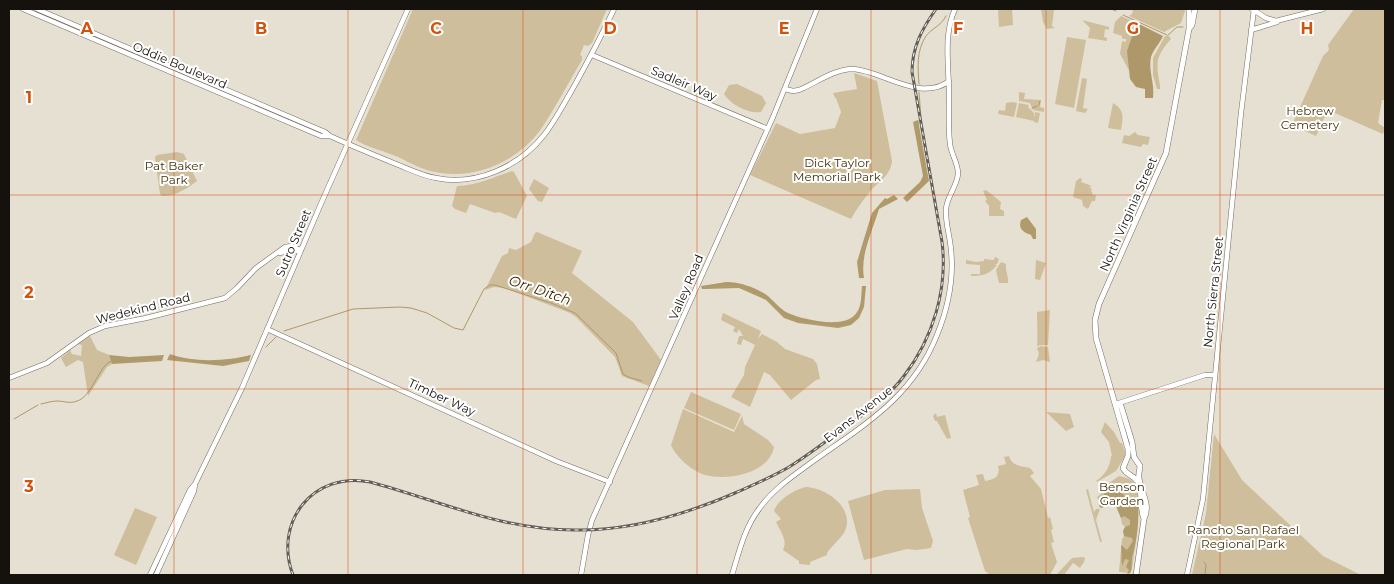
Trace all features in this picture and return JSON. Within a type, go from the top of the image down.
[{"type":"main road","name":"North Virginia Street","points":[[1126,460],[1128,449],[1094,327],[1099,304],[1164,156],[1170,136],[1189,29],[1189,9]]},
{"type":"main road","name":"North Virginia Street","points":[[1189,29],[1192,25],[1195,9]]},
{"type":"main road","name":"North Virginia Street","points":[[1116,404],[1121,406],[1136,460]]},
{"type":"main road","points":[[1136,575],[1146,513],[1146,503],[1139,478],[1140,466],[1136,460],[1126,460],[1124,468],[1126,474],[1135,478],[1138,484],[1144,519]]},
{"type":"main road","points":[[1131,475],[1135,475],[1139,471]]},
{"type":"street","name":"Oddie Boulevard","points":[[23,9],[321,136],[330,136]]},
{"type":"street","name":"Oddie Boulevard","points":[[37,9],[325,132],[347,144],[436,178],[464,180],[487,175],[506,166],[520,157],[539,140],[556,117],[592,55],[614,9]]},
{"type":"street","name":"Sutro Street","points":[[150,575],[190,490],[195,484],[242,388],[300,250],[408,9]]},
{"type":"street","name":"Valley Road","points":[[581,575],[590,527],[768,129],[817,9]]},
{"type":"street","name":"Evans Avenue","points":[[732,575],[740,545],[747,529],[769,496],[786,480],[892,403],[914,378],[932,348],[948,304],[951,256],[946,208],[958,174],[949,142],[948,31],[955,9]]},
{"type":"street","points":[[1253,9],[1268,19],[1278,21]]},
{"type":"street","name":"North Sierra Street","points":[[1187,575],[1203,499],[1240,121],[1253,9]]},
{"type":"street","points":[[1251,30],[1323,9]]},
{"type":"street","name":"Sadleir Way","points":[[592,55],[768,129]]},
{"type":"street","points":[[785,89],[796,90],[837,72],[851,69],[914,87],[933,87],[944,85],[949,81]]},
{"type":"street","name":"Wedekind Road","points":[[9,378],[46,363],[89,333],[105,326],[146,318],[225,298],[256,268],[289,246],[300,250]]},
{"type":"street","name":"Wedekind Road","points":[[278,254],[290,250],[300,250]]},
{"type":"street","points":[[284,252],[291,254],[295,263]]},
{"type":"street","name":"Timber Way","points":[[267,329],[556,461],[610,482]]},
{"type":"street","points":[[1116,404],[1205,375],[1216,375]]},
{"type":"street","name":"Sutro Street","points":[[156,575],[194,491],[195,484]]},
{"type":"green space","points":[[413,9],[607,9],[592,43],[588,46],[584,45],[580,55],[582,60],[541,129],[532,140],[521,150],[497,165],[469,173],[455,174],[424,169],[356,140]]},
{"type":"green space","points":[[998,9],[1012,9],[1013,25],[999,27]]},
{"type":"green space","points":[[1041,9],[1054,10],[1052,26],[1055,28],[1047,29],[1043,22]]},
{"type":"green space","points":[[1131,9],[1184,9],[1185,11],[1181,23],[1164,32],[1129,16],[1133,11]]},
{"type":"green space","name":"Hebrew Cemetery","points":[[1354,9],[1385,9],[1385,100],[1382,100],[1378,123],[1385,128],[1383,134],[1328,110],[1316,136],[1292,125],[1323,56],[1329,50],[1328,45]]},
{"type":"green space","points":[[1121,16],[1140,24],[1128,49],[1130,72],[1120,54],[1122,41],[1126,42],[1126,39],[1122,39],[1122,36],[1113,33],[1115,22]]},
{"type":"green space","points":[[1082,20],[1109,27],[1109,30],[1105,29],[1104,37],[1107,38],[1107,41],[1088,38],[1090,28]]},
{"type":"green space","points":[[1165,36],[1169,36],[1171,39],[1159,56],[1160,89],[1157,89],[1153,75],[1153,58]]},
{"type":"green space","points":[[1067,37],[1086,40],[1074,108],[1055,104]]},
{"type":"green space","name":"Dick Taylor Memorial Park","points":[[854,73],[877,81],[892,161],[889,171],[866,196],[851,219],[750,175],[776,123],[800,134],[835,128],[841,112],[833,93],[857,89]]},
{"type":"green space","points":[[1082,78],[1087,79],[1083,108],[1088,109],[1085,113],[1076,111]]},
{"type":"green space","points":[[737,84],[762,96],[766,103],[761,112],[745,110],[727,98],[724,94],[729,85]]},
{"type":"green space","points":[[1019,92],[1025,93],[1024,99],[1041,100],[1040,107],[1044,108],[1044,112],[1033,110],[1030,103],[1019,101]]},
{"type":"green space","points":[[1006,103],[1017,103],[1014,117],[998,114],[999,110],[1005,111]]},
{"type":"green space","points":[[1019,103],[1029,105],[1028,107],[1034,113],[1035,118],[1035,112],[1040,113],[1038,123],[1016,117]]},
{"type":"green space","points":[[1113,103],[1121,111],[1123,118],[1121,130],[1108,128]]},
{"type":"green space","points":[[1135,132],[1138,135],[1150,137],[1148,145],[1143,144],[1141,147],[1122,143],[1124,135],[1129,136]]},
{"type":"green space","name":"Pat Baker Park","points":[[177,152],[184,154],[197,181],[176,194],[162,196],[160,194],[155,157],[157,155]]},
{"type":"green space","points":[[512,171],[527,196],[516,219],[470,204],[466,213],[452,206],[457,186],[479,182]]},
{"type":"green space","points":[[1080,178],[1082,179],[1081,182],[1092,186],[1089,187],[1092,189],[1093,195],[1096,195],[1095,201],[1092,201],[1088,209],[1083,206],[1082,200],[1073,197],[1076,181]]},
{"type":"green space","points":[[534,179],[549,188],[542,202],[538,201],[529,189]]},
{"type":"green space","points":[[986,190],[1001,202],[1000,209],[1004,211],[1004,216],[989,216],[989,205],[985,201],[987,200],[983,191]]},
{"type":"green space","points":[[537,232],[582,251],[572,273],[633,322],[661,360],[649,386],[622,376],[615,357],[570,313],[505,288],[494,287],[485,290],[502,256],[508,253],[509,248],[516,250],[531,242]]},
{"type":"green space","points":[[995,257],[999,259],[997,264],[994,264],[997,265],[992,271],[982,275],[971,276],[971,274],[980,274],[980,265],[966,264],[966,260],[976,262],[984,261],[984,259],[994,260]]},
{"type":"green space","points":[[1036,260],[1046,263],[1040,280],[1035,279]]},
{"type":"green space","points":[[1001,262],[1006,264],[1008,283],[999,283],[996,270]]},
{"type":"green space","points":[[1050,310],[1048,345],[1037,346],[1037,312]]},
{"type":"green space","points":[[723,313],[761,331],[758,339],[762,334],[785,349],[813,359],[817,364],[820,379],[816,380],[791,400],[770,375],[764,372],[750,407],[731,397],[744,375],[745,367],[755,345],[743,339],[741,345],[737,344],[739,336],[743,336],[739,329],[737,333],[733,331],[735,327],[721,320]]},
{"type":"green space","points":[[90,336],[97,350],[109,355],[112,364],[107,367],[88,396],[83,362],[78,360],[66,367],[61,358],[70,350],[72,354],[81,356],[82,345],[78,344]]},
{"type":"green space","points":[[1041,346],[1048,347],[1050,362],[1043,360],[1036,362],[1039,354],[1037,348]]},
{"type":"green space","points":[[691,392],[741,414],[734,430],[684,408]]},
{"type":"green space","points":[[683,409],[734,432],[742,416],[744,424],[768,440],[774,447],[771,456],[756,469],[735,476],[714,477],[695,470],[681,459],[671,445]]},
{"type":"green space","points":[[1046,412],[1070,414],[1074,427],[1066,431]]},
{"type":"green space","points":[[936,413],[937,417],[945,415],[951,438],[947,439],[937,421],[935,421],[933,416]]},
{"type":"green space","points":[[1105,422],[1114,432],[1120,443],[1122,443],[1126,454],[1116,471],[1097,482],[1110,464],[1112,456],[1109,442],[1101,432]]},
{"type":"green space","name":"Rancho San Rafael Regional Park","points":[[1214,434],[1242,480],[1323,556],[1361,575],[1192,575],[1206,513]]},
{"type":"green space","points":[[1009,456],[1014,464],[1030,468],[1034,473],[1030,476],[1041,489],[1048,518],[1050,517],[1053,529],[1051,530],[1054,542],[1051,543],[1057,562],[1050,575],[990,575],[985,571],[968,518],[970,517],[963,490],[979,485],[976,475],[983,474],[985,481],[996,477],[999,470],[998,466],[1006,464],[1004,457]]},
{"type":"green space","name":"Benson Garden","points":[[1119,476],[1134,482],[1138,500],[1138,527],[1130,573],[1119,572],[1125,527],[1122,524],[1116,506],[1111,503],[1101,508],[1097,497],[1101,494],[1102,488]]},
{"type":"green space","points":[[805,487],[821,491],[836,500],[846,514],[847,522],[845,531],[827,555],[810,562],[810,565],[799,564],[799,561],[783,550],[784,539],[776,522],[781,519],[774,511],[786,496]]},
{"type":"green space","points":[[920,489],[922,508],[933,541],[931,548],[907,549],[864,560],[848,501],[885,490]]},
{"type":"green space","points":[[1088,489],[1094,512],[1096,509],[1100,509],[1096,520],[1102,542],[1100,542],[1086,490]]},
{"type":"green space","points":[[135,508],[157,517],[136,565],[114,555]]},
{"type":"green space","points":[[1072,558],[1085,558],[1084,562],[1080,568],[1073,563],[1064,575],[1056,575]]},
{"type":"shaded area","points":[[1139,24],[1163,36],[1151,57],[1153,98],[1145,98],[1145,89],[1136,87],[1130,79],[1127,51],[1134,31]]},
{"type":"shaded area","points":[[918,120],[929,181],[907,202],[903,198],[920,182],[923,176],[913,122]]},
{"type":"shaded area","points":[[894,195],[898,199],[879,209],[865,252],[864,278],[859,278],[857,262],[872,213],[885,198],[887,199]]},
{"type":"shaded area","points":[[1027,217],[1036,229],[1036,239],[1033,239],[1031,235],[1021,228],[1021,220]]},
{"type":"shaded area","points":[[727,282],[738,283],[756,289],[788,313],[814,321],[835,322],[844,321],[852,317],[860,306],[862,286],[866,286],[864,307],[859,318],[851,325],[838,328],[798,323],[784,318],[766,300],[739,288],[702,289],[701,286]]},
{"type":"shaded area","points":[[170,354],[200,360],[232,359],[251,355],[249,361],[223,366],[167,360]]},
{"type":"shaded area","points":[[109,355],[129,357],[164,355],[162,361],[112,364]]},
{"type":"shaded area","points":[[1110,483],[1124,495],[1127,504],[1135,506],[1138,504],[1135,544],[1130,573],[1127,574],[1129,570],[1126,567],[1129,560],[1125,559],[1122,566],[1121,545],[1127,550],[1133,541],[1132,538],[1124,536],[1123,531],[1125,527],[1130,525],[1130,520],[1124,516],[1121,518],[1116,506],[1113,504],[1101,508],[1099,506]]},
{"type":"waterway","name":"Orr Ditch","points":[[1111,9],[1116,11]]},
{"type":"waterway","name":"Orr Ditch","points":[[1123,15],[1167,35]]},
{"type":"waterway","name":"Orr Ditch","points":[[919,84],[918,60],[923,42],[926,36],[946,16]]},
{"type":"waterway","name":"Orr Ditch","points":[[1168,35],[1177,27],[1183,27]]},
{"type":"waterway","name":"Orr Ditch","points":[[919,92],[921,118]]},
{"type":"waterway","points":[[1039,105],[1040,101]]},
{"type":"waterway","points":[[1032,108],[1037,106]]},
{"type":"waterway","name":"Orr Ditch","points":[[906,198],[922,182],[925,175],[918,121]]},
{"type":"waterway","name":"Orr Ditch","points":[[862,278],[860,264],[878,208],[880,205],[896,199]]},
{"type":"waterway","name":"Orr Ditch","points":[[702,287],[725,283],[743,285],[768,298],[787,315],[797,319],[838,325],[852,322],[860,314],[865,287]]},
{"type":"waterway","name":"Orr Ditch","points":[[284,331],[353,309],[400,307],[427,313],[454,328],[463,330],[484,289],[490,285],[495,285],[551,303],[575,313],[616,353],[623,374],[642,381]]},
{"type":"waterway","name":"Orr Ditch","points":[[266,347],[276,337]]},
{"type":"waterway","name":"Orr Ditch","points":[[169,357],[218,363],[249,356]]},
{"type":"waterway","name":"Orr Ditch","points":[[41,404],[55,401],[72,402],[82,399],[109,362],[162,357]]},
{"type":"waterway","name":"Orr Ditch","points":[[14,419],[38,405]]},
{"type":"waterway","points":[[1204,562],[1206,565],[1205,575]]},
{"type":"railway","points":[[293,575],[288,555],[289,537],[294,519],[303,504],[315,493],[331,484],[350,481],[370,482],[496,520],[548,529],[596,530],[637,525],[677,515],[769,478],[802,459],[882,399],[904,376],[923,346],[936,312],[943,277],[942,242],[912,72],[916,46],[926,24],[936,9]]}]
